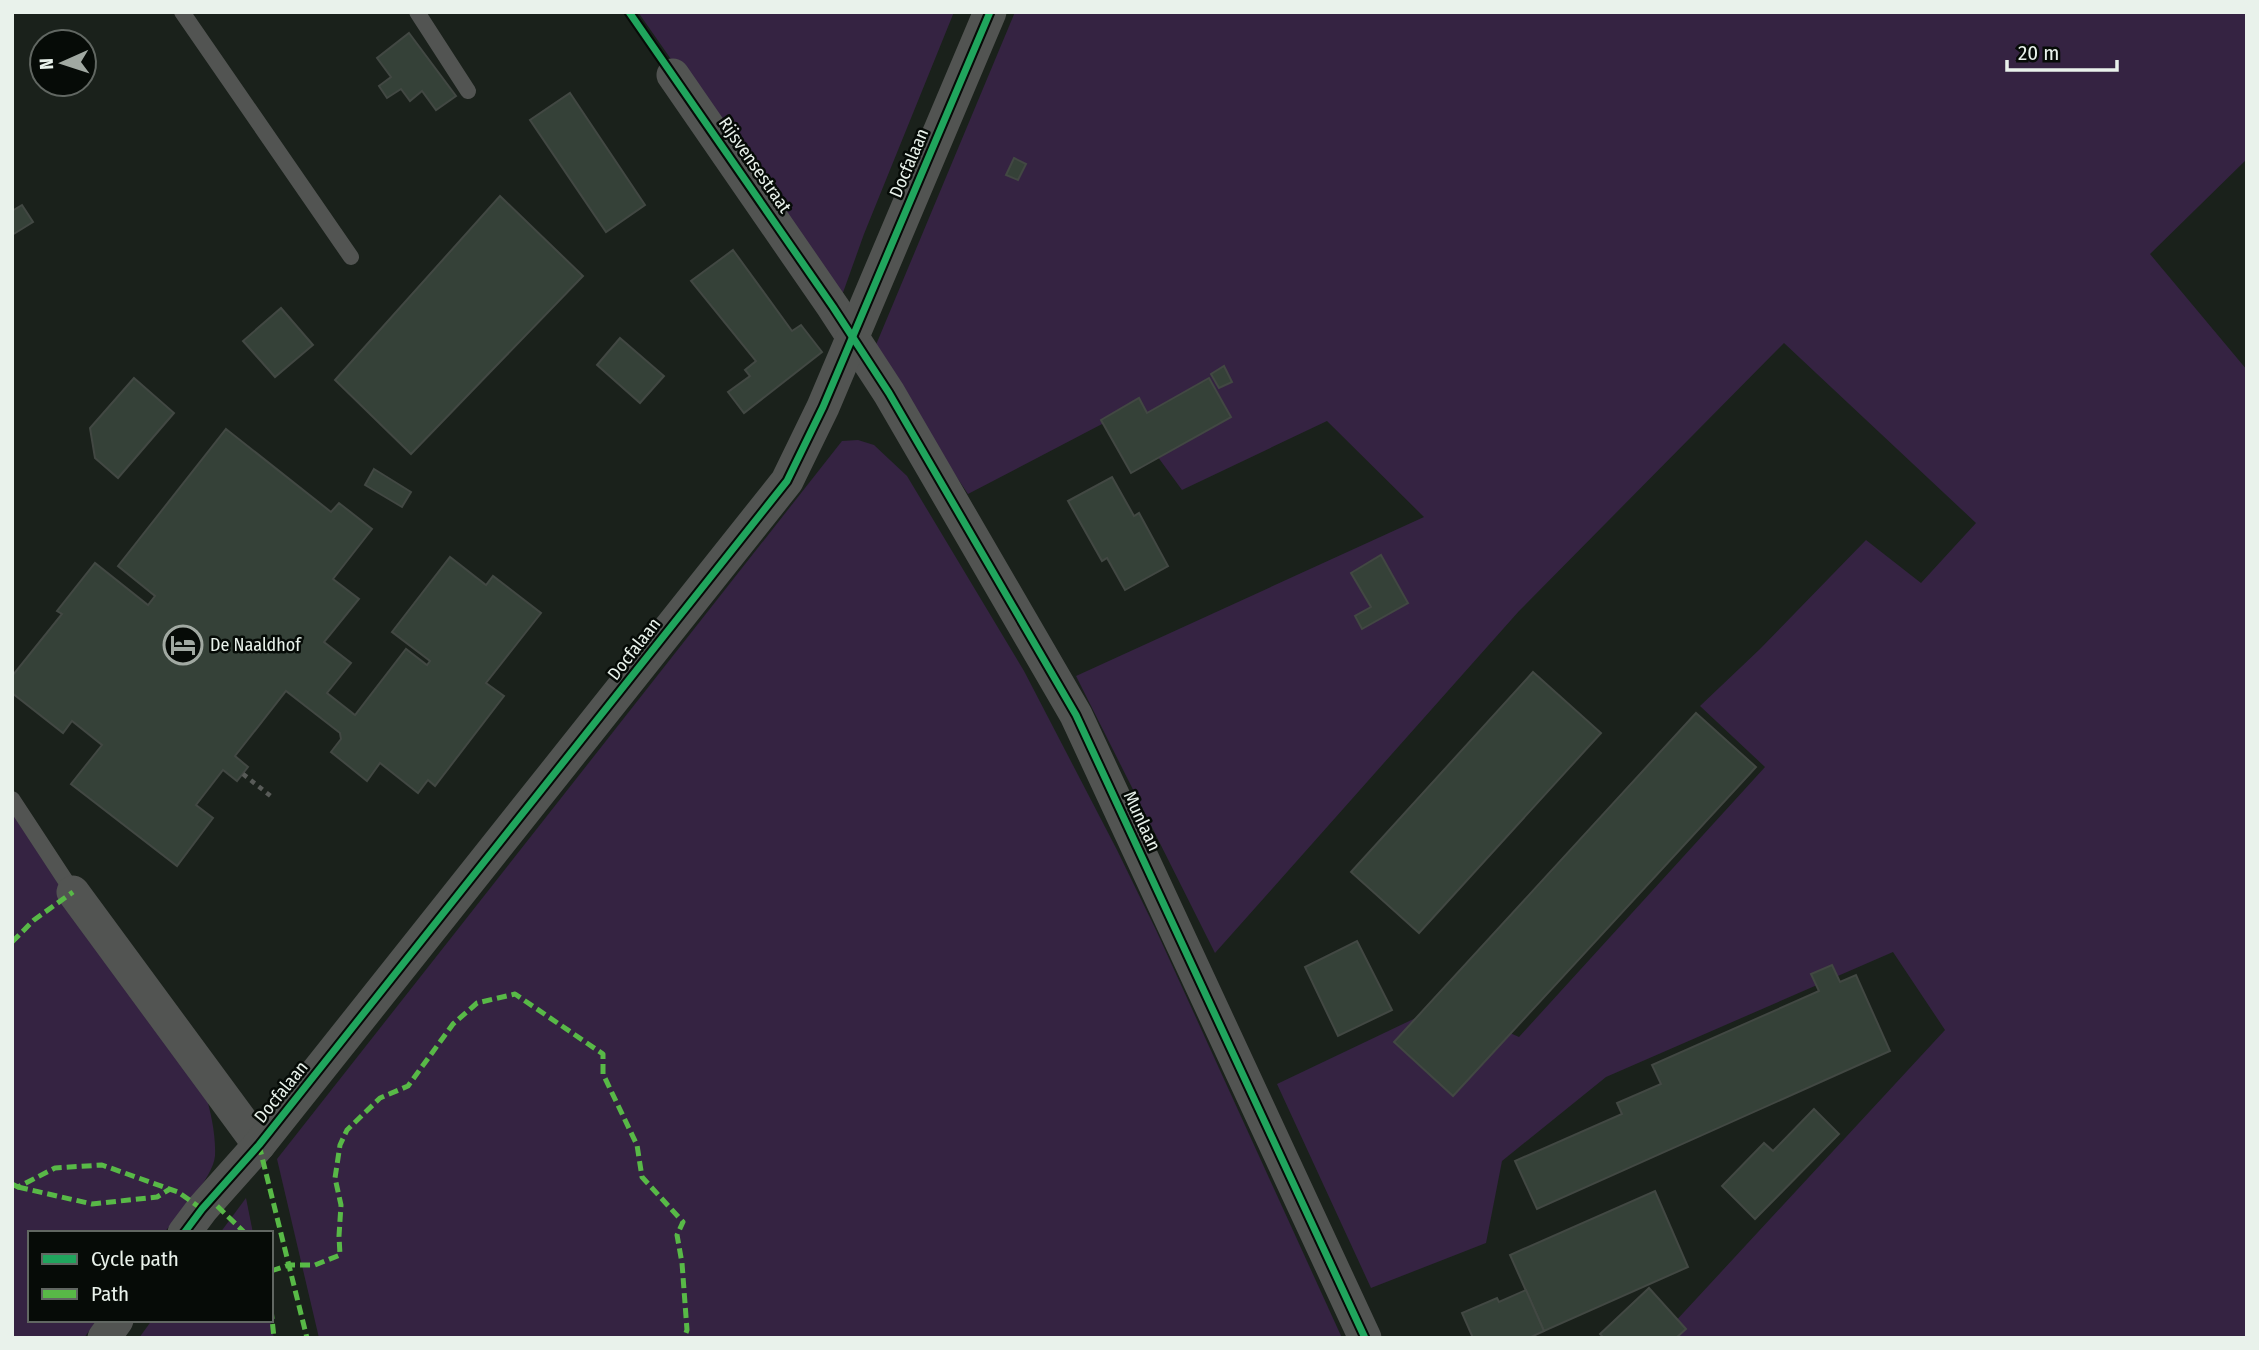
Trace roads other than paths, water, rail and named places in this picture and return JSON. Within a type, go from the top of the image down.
[{"type":"street","name":"Docfalaan","points":[[186,1231],[259,1145],[787,481],[823,407],[990,12]]},
{"type":"street","name":"Rijsvensestraat","points":[[673,75],[852,337]]},
{"type":"street","name":"Munlaan","points":[[852,337],[927,455],[1076,715],[1365,1338]]},
{"type":"street","points":[[73,892],[259,1145]]},
{"type":"street","points":[[104,1338],[116,1322]]},
{"type":"lane","points":[[181,12],[351,257]]},
{"type":"lane","points":[[417,12],[468,91]]},
{"type":"lane","points":[[12,799],[73,892]]},
{"type":"place","name":"De Naaldhof","points":[[183,645]]}]
